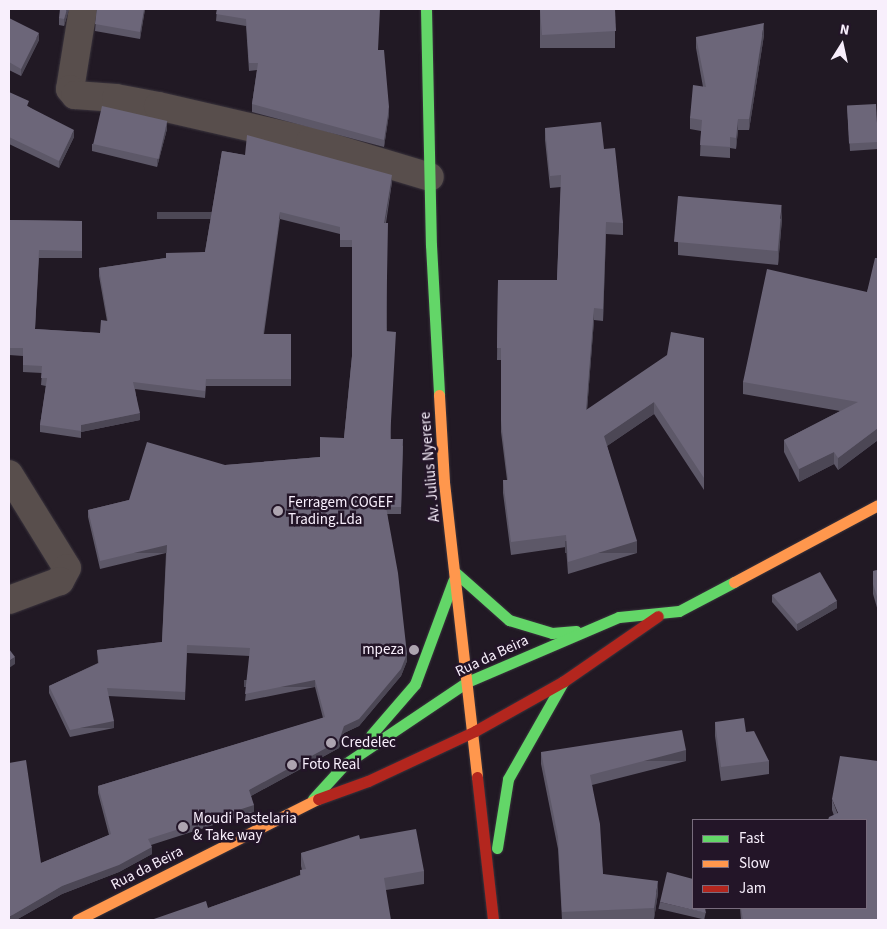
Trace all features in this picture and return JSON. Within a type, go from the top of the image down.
[{"type":"main road","name":"Av. Julius Nyerere","points":[[426,9],[430,177],[444,482],[456,572],[494,920]]},
{"type":"main road","name":"Rua da Beira","points":[[311,801],[345,764],[467,682],[619,617],[636,614],[658,616],[679,611],[878,506]]},
{"type":"main road","points":[[345,764],[415,684],[456,572],[509,620],[552,633],[586,630]]},
{"type":"main road","name":"Rua da Beira","points":[[77,920],[311,801],[368,781],[474,731],[564,681],[658,616]]},
{"type":"main road","points":[[492,901],[508,779],[564,681]]},
{"type":"street","points":[[83,9],[70,89],[75,95],[116,98],[158,106],[310,141],[430,177]]},
{"type":"street","points":[[9,474],[67,568],[60,581],[9,600]]},
{"type":"building","points":[[60,9],[67,9],[64,19],[59,18]]},
{"type":"building","points":[[97,9],[144,9],[140,32],[95,24]]},
{"type":"building","points":[[217,9],[380,9],[378,50],[384,50],[389,107],[384,140],[252,104],[258,63],[249,63],[246,19],[216,14]]},
{"type":"building","points":[[540,9],[615,9],[616,31],[542,35]]},
{"type":"building","points":[[9,18],[39,33],[21,69],[9,62]]},
{"type":"building","points":[[764,23],[749,119],[738,119],[736,138],[730,137],[730,147],[700,145],[702,120],[690,118],[693,85],[706,87],[696,37]]},
{"type":"building","points":[[9,92],[29,101],[27,106],[74,130],[59,161],[9,137]]},
{"type":"building","points":[[876,104],[878,142],[849,143],[847,106]]},
{"type":"building","points":[[102,106],[167,121],[159,159],[93,144]]},
{"type":"building","points":[[601,122],[604,149],[615,148],[623,223],[606,222],[603,309],[594,308],[586,410],[667,355],[671,332],[704,338],[704,478],[654,402],[604,436],[637,541],[568,562],[566,535],[511,542],[503,480],[508,480],[501,420],[501,348],[497,348],[498,280],[557,280],[561,175],[550,176],[545,128]]},
{"type":"building","points":[[247,135],[392,175],[384,223],[388,223],[386,331],[396,332],[390,439],[403,439],[401,507],[386,507],[398,573],[407,654],[401,669],[359,719],[344,726],[339,741],[249,790],[254,805],[148,839],[152,847],[119,865],[62,886],[9,917],[9,763],[26,760],[41,863],[111,834],[98,786],[325,717],[315,680],[245,694],[250,648],[187,645],[185,692],[107,688],[114,721],[70,730],[49,686],[99,663],[97,650],[162,642],[167,545],[100,561],[88,510],[129,500],[147,442],[225,465],[320,457],[320,437],[344,438],[352,356],[352,240],[340,240],[340,227],[280,212],[263,334],[291,334],[291,379],[206,379],[205,391],[133,382],[140,413],[81,425],[81,431],[40,425],[47,378],[41,378],[42,366],[23,365],[23,348],[9,348],[9,220],[82,221],[82,251],[39,250],[35,329],[100,333],[101,320],[108,321],[99,268],[166,258],[166,253],[205,252],[222,151],[245,155]]},
{"type":"building","points":[[678,196],[782,205],[778,251],[674,242]]},
{"type":"building","points":[[875,258],[878,258],[878,428],[838,458],[834,452],[799,469],[784,440],[858,402],[743,382],[767,269],[867,292]]},
{"type":"building","points":[[878,570],[878,600],[873,584],[873,571]]},
{"type":"building","points":[[820,572],[837,601],[797,624],[772,595]]},
{"type":"building","points":[[9,649],[15,657],[9,661]]},
{"type":"building","points":[[744,718],[746,732],[754,731],[769,761],[721,767],[715,722]]},
{"type":"building","points":[[682,730],[686,750],[590,775],[600,824],[603,874],[658,881],[654,908],[562,912],[558,837],[541,752]]},
{"type":"building","points":[[840,756],[878,761],[878,920],[743,920],[741,909],[867,909],[867,819],[828,819],[838,813],[832,799]]},
{"type":"building","points":[[416,829],[424,871],[384,878],[391,920],[151,920],[206,901],[208,908],[301,875],[300,870],[306,869],[301,853],[359,835],[360,839]]},
{"type":"building","points":[[667,872],[692,879],[692,909],[705,909],[706,913],[660,902]]},
{"type":"traffic: fast","points":[[426,9],[431,245],[439,395]]},
{"type":"traffic: fast","points":[[456,573],[509,620],[552,633],[576,631]]},
{"type":"traffic: fast","points":[[371,735],[415,684],[453,581]]},
{"type":"traffic: fast","points":[[313,799],[345,764],[467,682],[619,617],[679,611],[734,582]]},
{"type":"traffic: fast","points":[[497,848],[508,779],[563,682]]},
{"type":"traffic: slow","points":[[439,395],[444,482],[477,777]]},
{"type":"traffic: slow","points":[[734,582],[878,505]]},
{"type":"traffic: slow","points":[[77,920],[318,799]]},
{"type":"traffic: jam","points":[[318,799],[368,781],[475,731],[564,681],[658,616]]},
{"type":"traffic: jam","points":[[477,777],[493,920]]},
{"type":"place","name":"Ferragem COGEF Trading.Lda","points":[[278,511]]},
{"type":"place","name":"mpeza","points":[[414,650]]},
{"type":"place","name":"Credelec","points":[[331,743]]},
{"type":"place","name":"Foto Real","points":[[292,765]]},
{"type":"place","name":"Moudi Pastelaria & Take way","points":[[183,827]]}]
